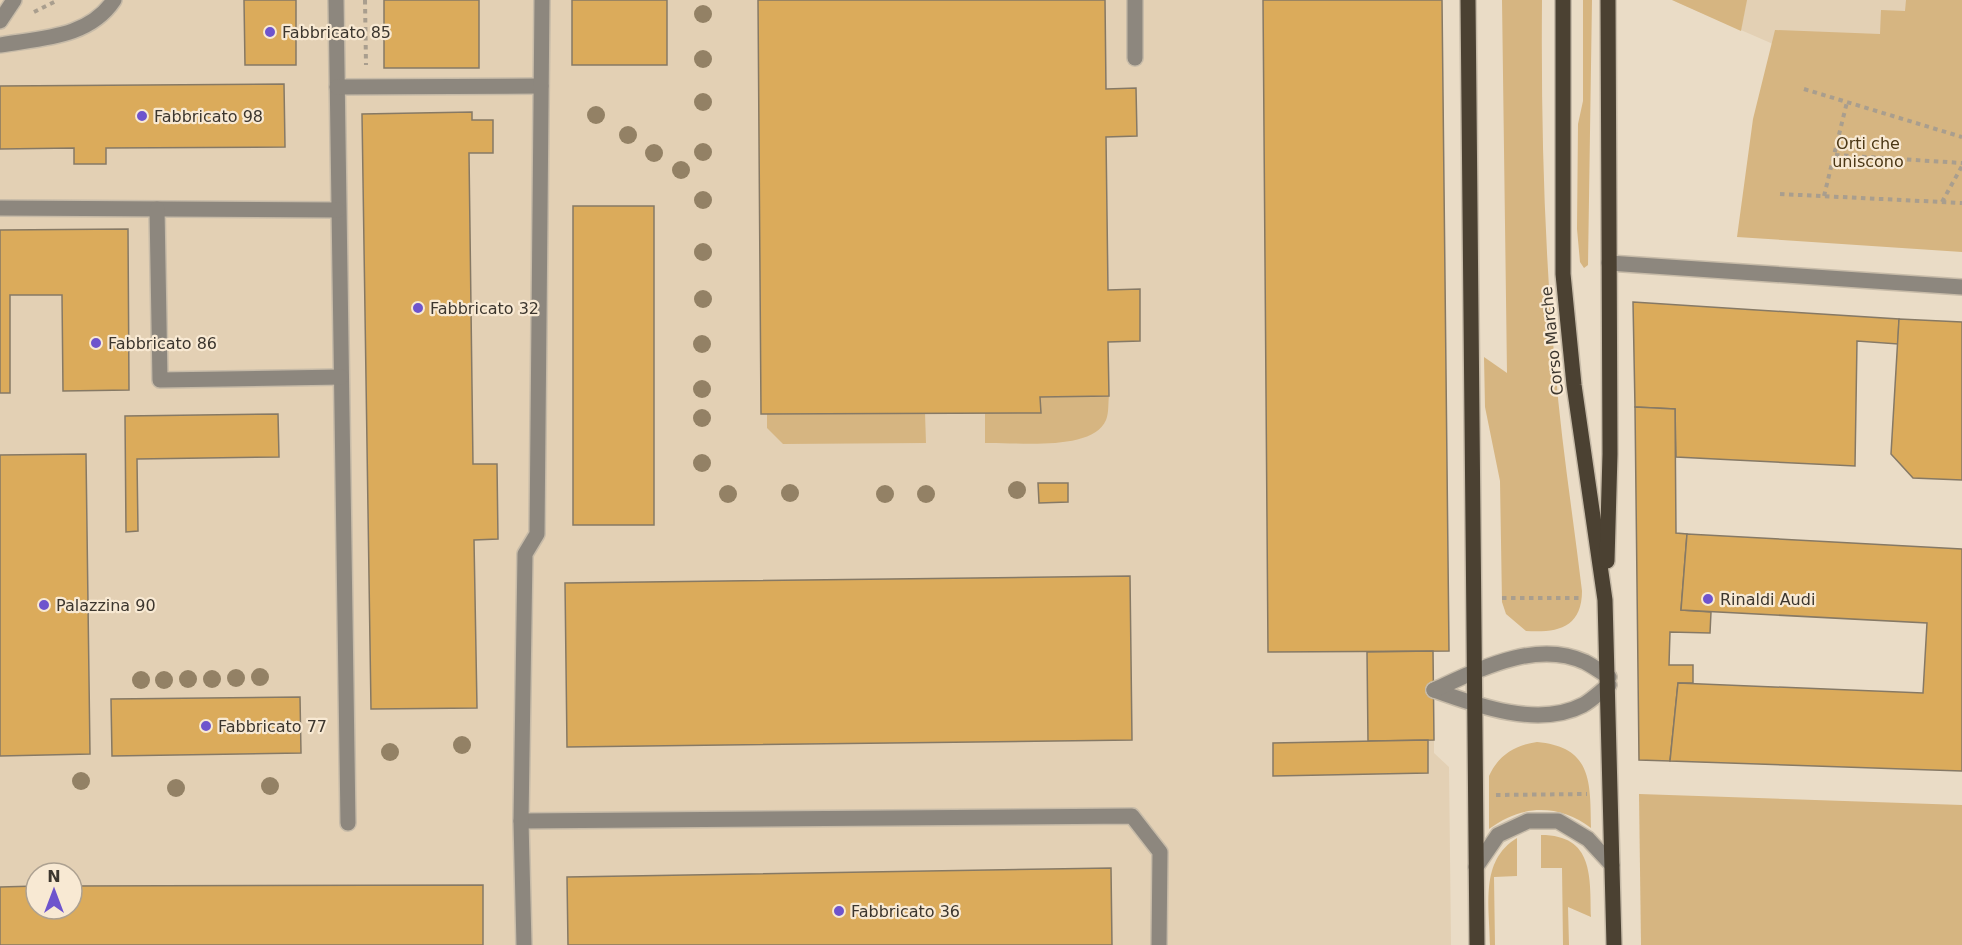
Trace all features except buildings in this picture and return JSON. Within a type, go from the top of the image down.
[{"type":"main road","points":[[1468,0],[1477,945]]},
{"type":"main road","name":"Corso Marche","points":[[1563,0],[1563,274],[1574,385],[1605,600],[1609,681],[1614,945]]},
{"type":"main road","points":[[1605,600],[1610,454],[1608,0]]},
{"type":"street","points":[[0,21],[14,0]]},
{"type":"street","points":[[0,45],[71,34],[105,13],[114,0]]},
{"type":"street","points":[[336,0],[348,824]]},
{"type":"street","points":[[524,945],[521,821],[525,554],[537,534],[542,0]]},
{"type":"street","points":[[1135,0],[1135,58]]},
{"type":"street","points":[[337,87],[541,86]]},
{"type":"street","points":[[0,208],[338,210]]},
{"type":"street","points":[[157,208],[160,380],[341,377]]},
{"type":"street","points":[[1609,263],[1962,286]]},
{"type":"street","points":[[1559,655],[1584,662],[1609,681],[1585,704],[1561,713],[1521,713],[1475,704],[1434,690],[1475,671],[1518,657],[1559,655]]},
{"type":"street","points":[[521,821],[1132,816],[1160,852],[1159,945]]},
{"type":"street","points":[[1476,867],[1498,835],[1528,821],[1558,821],[1588,839],[1612,865]]},
{"type":"path","points":[[1804,89],[1962,137]]},
{"type":"path","points":[[1824,196],[1847,102]]},
{"type":"path","points":[[1835,155],[1962,165],[1942,202]]},
{"type":"path","points":[[1780,194],[1962,202]]},
{"type":"path","points":[[1502,598],[1582,598]]},
{"type":"path","points":[[1489,795],[1590,794]]},
{"type":"shaded area","points":[[0,0],[1442,0],[1449,651],[1433,651],[1434,753],[1449,767],[1451,945],[0,945]]},
{"type":"shaded area","points":[[1672,0],[1906,0],[1905,59],[1773,44]]},
{"type":"green space","points":[[1502,0],[1542,0],[1544,182],[1551,320],[1560,421],[1582,591],[1578,613],[1566,626],[1548,631],[1526,631],[1506,614],[1502,602],[1500,481],[1485,407],[1484,357],[1507,373]]},
{"type":"green space","points":[[1583,0],[1592,0],[1588,265],[1584,268],[1580,262],[1577,229],[1578,124],[1583,101]]},
{"type":"green space","points":[[1672,0],[1747,0],[1741,31]]},
{"type":"green space","name":"Orti che uniscono","points":[[1906,0],[1962,0],[1962,252],[1737,237],[1753,119],[1775,30],[1880,34],[1881,10],[1905,11]]},
{"type":"green space","points":[[1109,396],[1106,420],[1098,430],[1086,437],[1052,443],[985,443],[985,413],[1041,412],[1040,397]]},
{"type":"green space","points":[[925,413],[926,443],[783,444],[767,428],[767,414]]},
{"type":"green space","points":[[1537,742],[1555,745],[1569,751],[1585,770],[1590,796],[1591,828],[1566,815],[1540,810],[1514,815],[1489,829],[1489,776],[1502,757],[1521,746]]},
{"type":"green space","points":[[1639,794],[1962,805],[1962,945],[1641,945]]},
{"type":"green space","points":[[1541,835],[1558,837],[1571,842],[1580,850],[1586,861],[1589,873],[1591,917],[1568,907],[1569,945],[1563,945],[1562,868],[1541,868]]},
{"type":"green space","points":[[1517,838],[1517,876],[1494,877],[1495,945],[1490,945],[1489,886],[1492,872],[1505,848]]},
{"type":"place","name":"Fabbricato 85","points":[[270,32]]},
{"type":"place","name":"Fabbricato 98","points":[[142,116]]},
{"type":"place","name":"Fabbricato 32","points":[[418,308]]},
{"type":"place","name":"Fabbricato 86","points":[[96,343]]},
{"type":"place","name":"Rinaldi Audi","points":[[1708,599]]},
{"type":"place","name":"Palazzina 90","points":[[44,605]]},
{"type":"place","name":"Fabbricato 77","points":[[206,726]]},
{"type":"place","name":"Fabbricato 36","points":[[839,911]]}]
